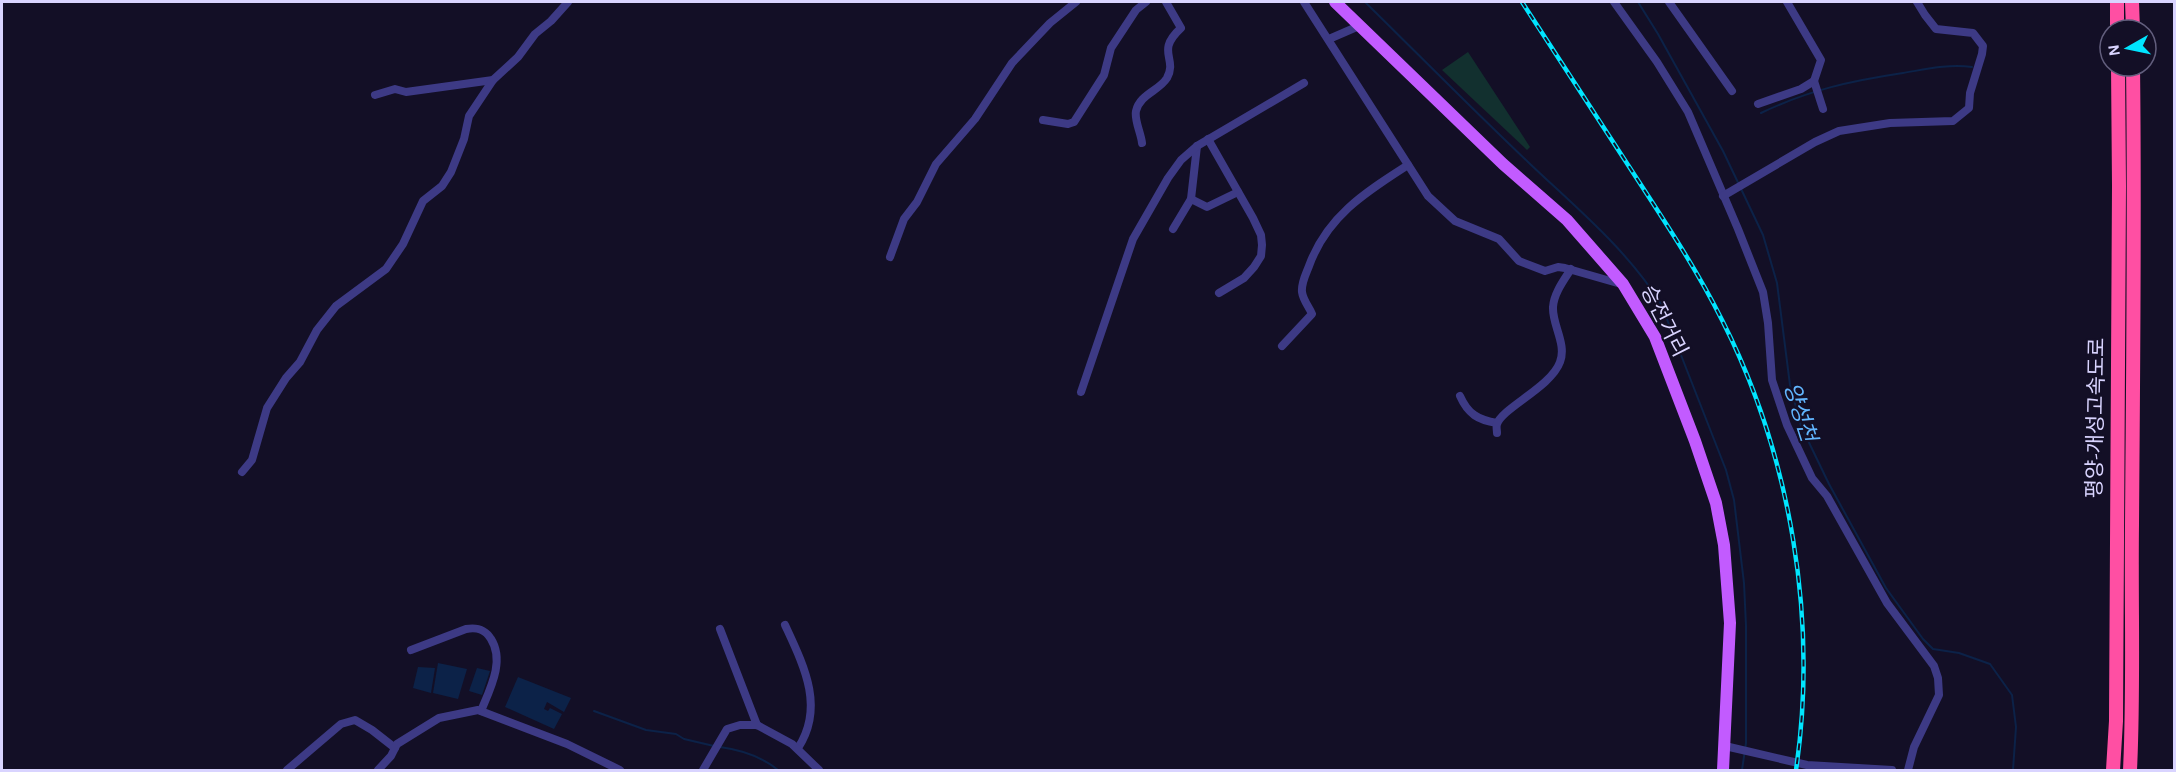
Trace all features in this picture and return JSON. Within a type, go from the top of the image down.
[{"type":"highway","points":[[2117,2],[2117,18]]},
{"type":"highway","points":[[2132,2],[2133,18]]},
{"type":"highway","name":"평양-개성고속도로","points":[[2113,771],[2116,721],[2118,78]]},
{"type":"highway","name":"평양-개성고속도로","points":[[2130,771],[2133,78]]},
{"type":"main road","name":"승전거리","points":[[1335,2],[1503,164],[1567,220],[1623,284],[1655,338],[1695,441],[1716,503],[1728,578],[1730,623],[1723,771]]},
{"type":"street","points":[[242,472],[252,460],[267,408],[286,378],[300,362],[316,330],[336,306],[386,269],[403,244],[423,201],[442,186],[451,172],[464,139],[469,116],[493,80],[518,57],[536,34],[568,2]]},
{"type":"street","points":[[890,257],[904,219],[916,202],[936,164],[975,119],[1012,63],[1050,23],[1076,2]]},
{"type":"street","points":[[1042,120],[1068,124],[1074,122],[1104,75],[1111,48],[1136,10],[1146,2]]},
{"type":"street","points":[[1142,143],[1135,115],[1137,107],[1145,95],[1165,81],[1169,75],[1168,44],[1171,37],[1181,28],[1166,2]]},
{"type":"street","points":[[1304,2],[1428,196],[1455,221],[1499,239],[1519,261],[1545,271],[1558,267],[1571,269],[1623,284]]},
{"type":"street","points":[[1614,2],[1657,62],[1688,112],[1763,292],[1768,323],[1772,380],[1787,425],[1812,478],[1827,496],[1887,603],[1934,666],[1940,695],[1914,747],[1908,771]]},
{"type":"street","points":[[1669,2],[1732,91]]},
{"type":"street","points":[[1787,2],[1821,60],[1814,83],[1824,109]]},
{"type":"street","points":[[1723,196],[1815,142],[1839,131],[1890,123],[1953,121],[1970,108],[1970,93],[1983,46],[1973,33],[1936,29],[1917,2]]},
{"type":"street","points":[[1329,39],[1359,26]]},
{"type":"street","points":[[375,95],[395,89],[406,92],[493,80]]},
{"type":"street","points":[[1081,392],[1133,239],[1168,178],[1181,160],[1197,146],[1304,83]]},
{"type":"street","points":[[1758,104],[1814,83]]},
{"type":"street","points":[[1208,139],[1261,234],[1261,256],[1257,264],[1244,278],[1219,293]]},
{"type":"street","points":[[1173,229],[1191,199],[1197,146]]},
{"type":"street","points":[[1282,346],[1312,314],[1302,292],[1303,283],[1314,253],[1335,220],[1365,194],[1408,165]]},
{"type":"street","points":[[1191,199],[1207,207],[1238,192]]},
{"type":"street","points":[[1497,433],[1497,423],[1505,413],[1536,391],[1560,362],[1561,346],[1554,322],[1553,306],[1559,288],[1571,269]]},
{"type":"street","points":[[1460,396],[1470,414],[1483,421],[1497,423]]},
{"type":"street","points":[[785,625],[804,668],[812,701],[811,718],[805,738],[798,748]]},
{"type":"street","points":[[411,650],[466,629],[475,628],[487,633],[497,657],[491,688],[481,711]]},
{"type":"street","points":[[720,629],[757,725]]},
{"type":"street","points":[[378,771],[397,744],[439,718],[481,711],[567,744],[620,771]]},
{"type":"street","points":[[287,771],[341,724],[355,720],[395,748]]},
{"type":"street","points":[[703,771],[727,729],[740,725],[757,725],[798,748],[819,771]]},
{"type":"street","points":[[1725,746],[1807,765],[1892,771]]},
{"type":"green space","points":[[1468,52],[1530,147],[1527,150],[1442,70]]},
{"type":"water","points":[[438,663],[467,669],[458,699],[433,693]]},
{"type":"water","points":[[418,667],[435,668],[431,693],[413,688]]},
{"type":"water","points":[[477,668],[490,671],[482,695],[469,691]]},
{"type":"water","points":[[518,677],[571,698],[564,712],[547,702],[544,709],[548,711],[550,708],[562,714],[554,729],[505,707]]},
{"type":"waterway","points":[[1365,2],[1486,122],[1599,229],[1632,265],[1661,304],[1726,470],[1734,500],[1744,583],[1746,626],[1746,743],[1742,770]]},
{"type":"waterway","name":"양성천","points":[[1638,2],[1723,151],[1763,235],[1777,283],[1790,385],[1801,426],[1829,484],[1886,588],[1923,639],[1933,649],[1959,653],[1990,664],[2012,695],[2016,727],[2013,770]]},
{"type":"waterway","points":[[1761,113],[1813,92],[1847,83],[1938,67],[1972,67]]},
{"type":"waterway","points":[[594,711],[646,730],[676,734],[684,739],[714,746]]},
{"type":"waterway","points":[[720,747],[751,754],[778,770]]},
{"type":"railway","points":[[1522,2],[1664,220],[1704,286],[1746,372],[1766,427],[1782,483],[1793,540],[1800,598],[1803,656],[1802,713],[1796,770]]}]
